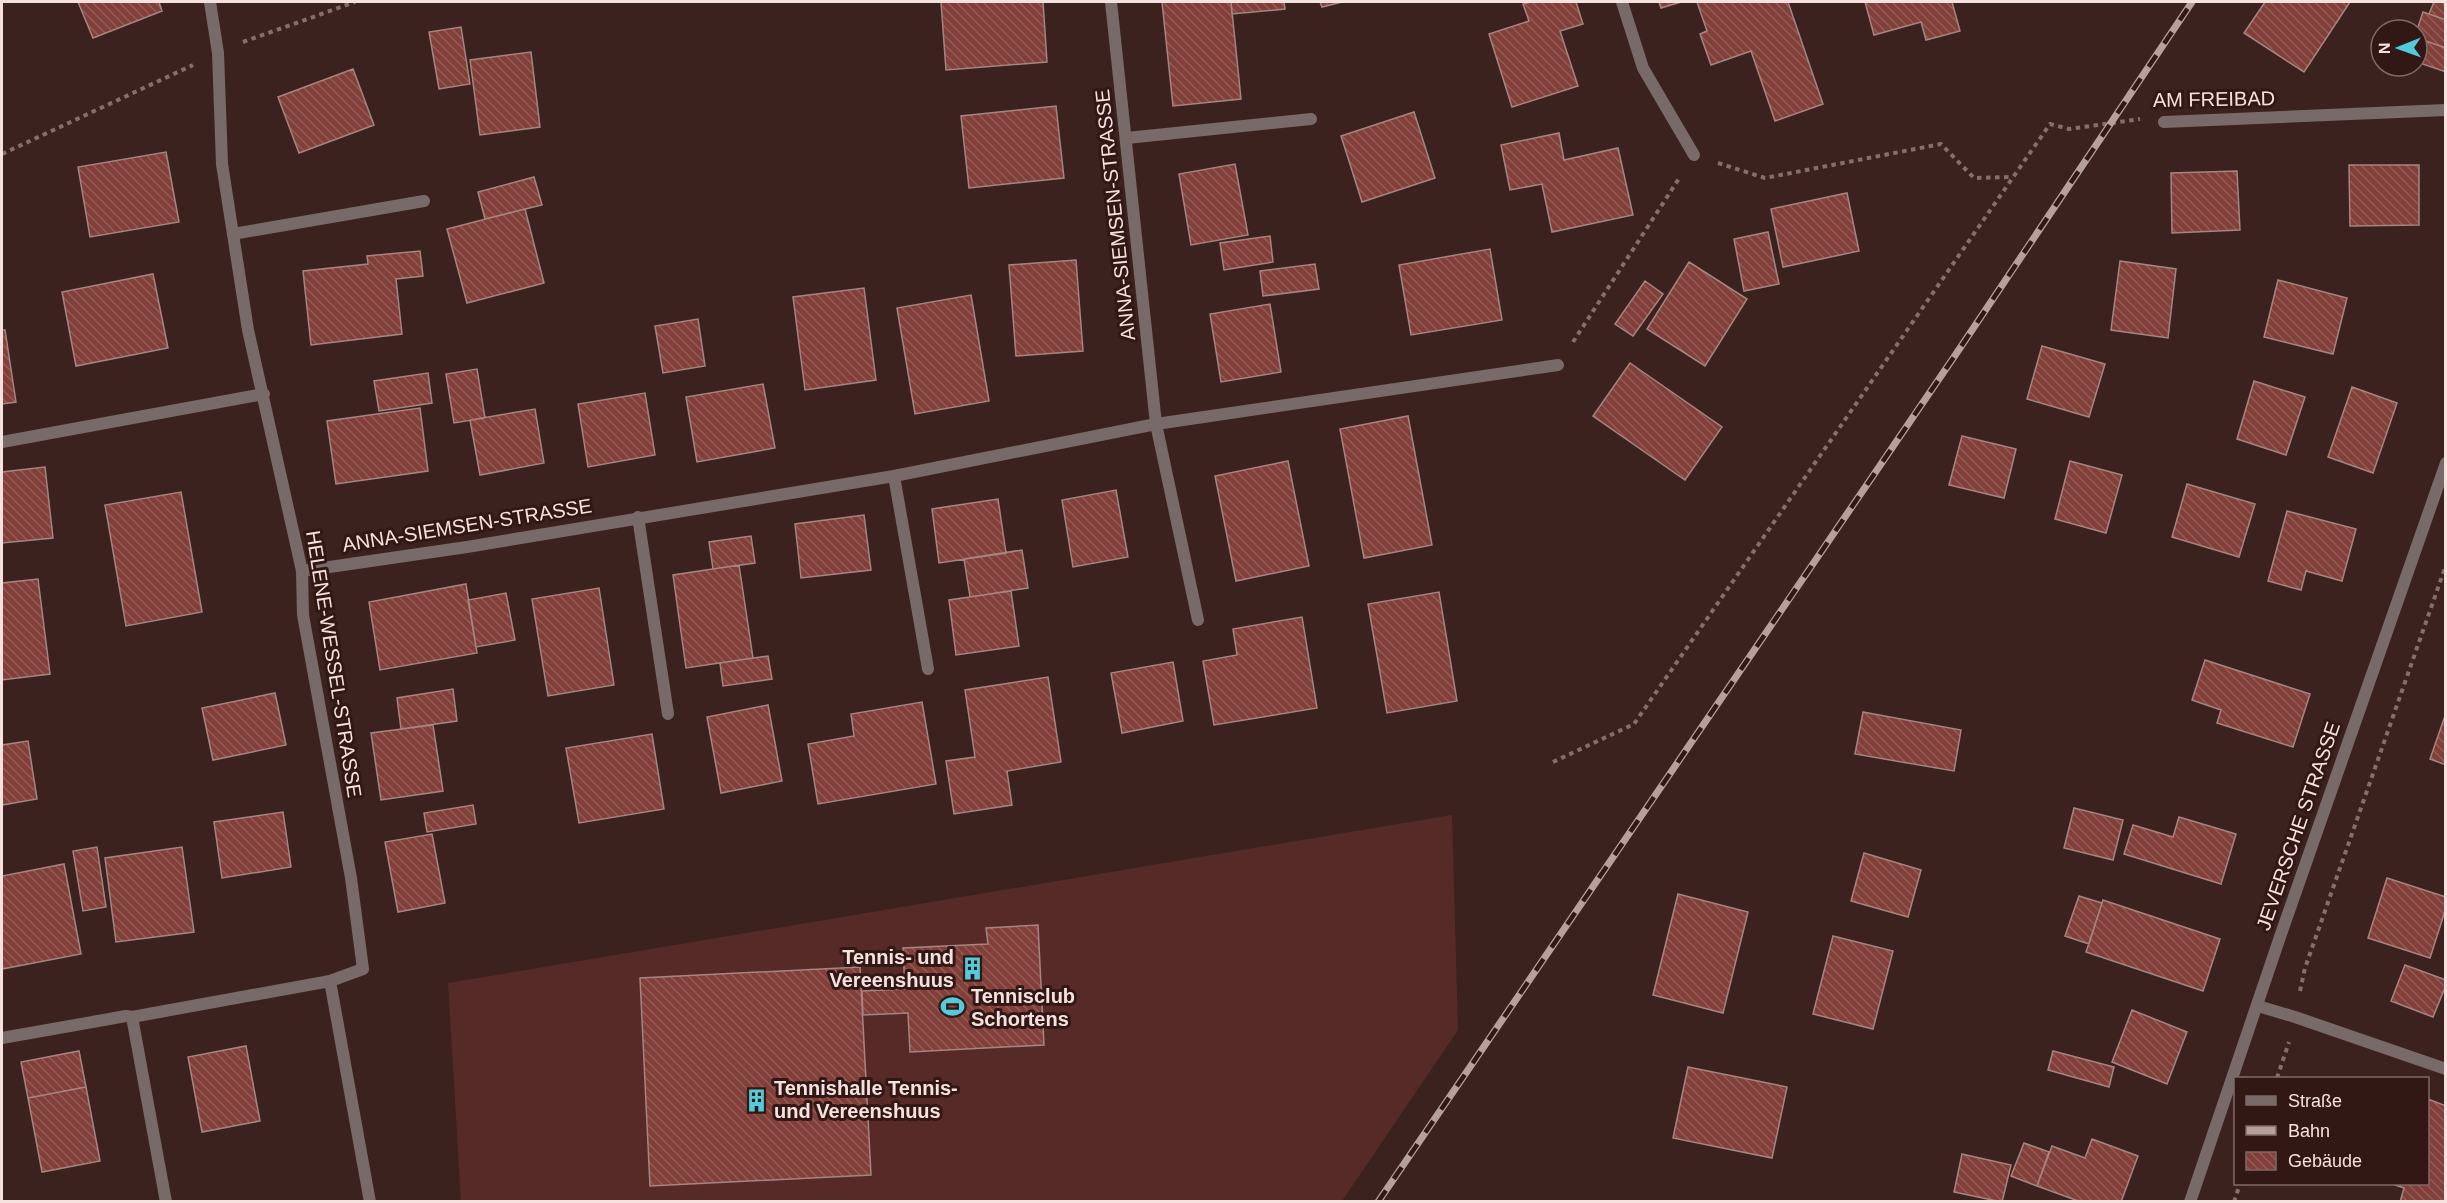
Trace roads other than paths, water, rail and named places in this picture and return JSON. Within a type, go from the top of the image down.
[{"type":"street","name":"HELENE-WESSEL-STRASSE","points":[[2,1038],[330,981],[363,969],[351,878],[303,615],[302,571],[248,330],[222,165],[218,53],[210,2]]},
{"type":"street","name":"ANNA-SIEMSEN-STRASSE","points":[[1111,2],[1156,424],[1198,620]]},
{"type":"street","points":[[1622,2],[1643,68],[1694,155]]},
{"type":"street","name":"AM FREIBAD","points":[[2164,122],[2445,110]]},
{"type":"street","points":[[1127,138],[1311,119]]},
{"type":"street","points":[[233,234],[424,201]]},
{"type":"street","name":"ANNA-SIEMSEN-STRASSE","points":[[302,571],[467,547],[894,476],[1156,424],[1558,365]]},
{"type":"street","points":[[2,442],[264,394]]},
{"type":"street","name":"JEVERSCHE STRASSE","points":[[2190,1202],[2445,463]]},
{"type":"street","points":[[894,476],[928,669]]},
{"type":"street","points":[[638,517],[668,714]]},
{"type":"street","points":[[330,981],[370,1202]]},
{"type":"street","points":[[2258,1006],[2445,1069]]},
{"type":"street","points":[[132,1017],[166,1202]]},
{"type":"railway","points":[[1378,1202],[1956,354],[2192,2]]},
{"type":"place","name":"Tennis- und Vereenshuus","points":[[972,968]]},
{"type":"place","name":"Tennisclub Schortens","points":[[953,1007]]},
{"type":"place","name":"Tennishalle Tennis- und Vereenshuus","points":[[756,1100]]}]
